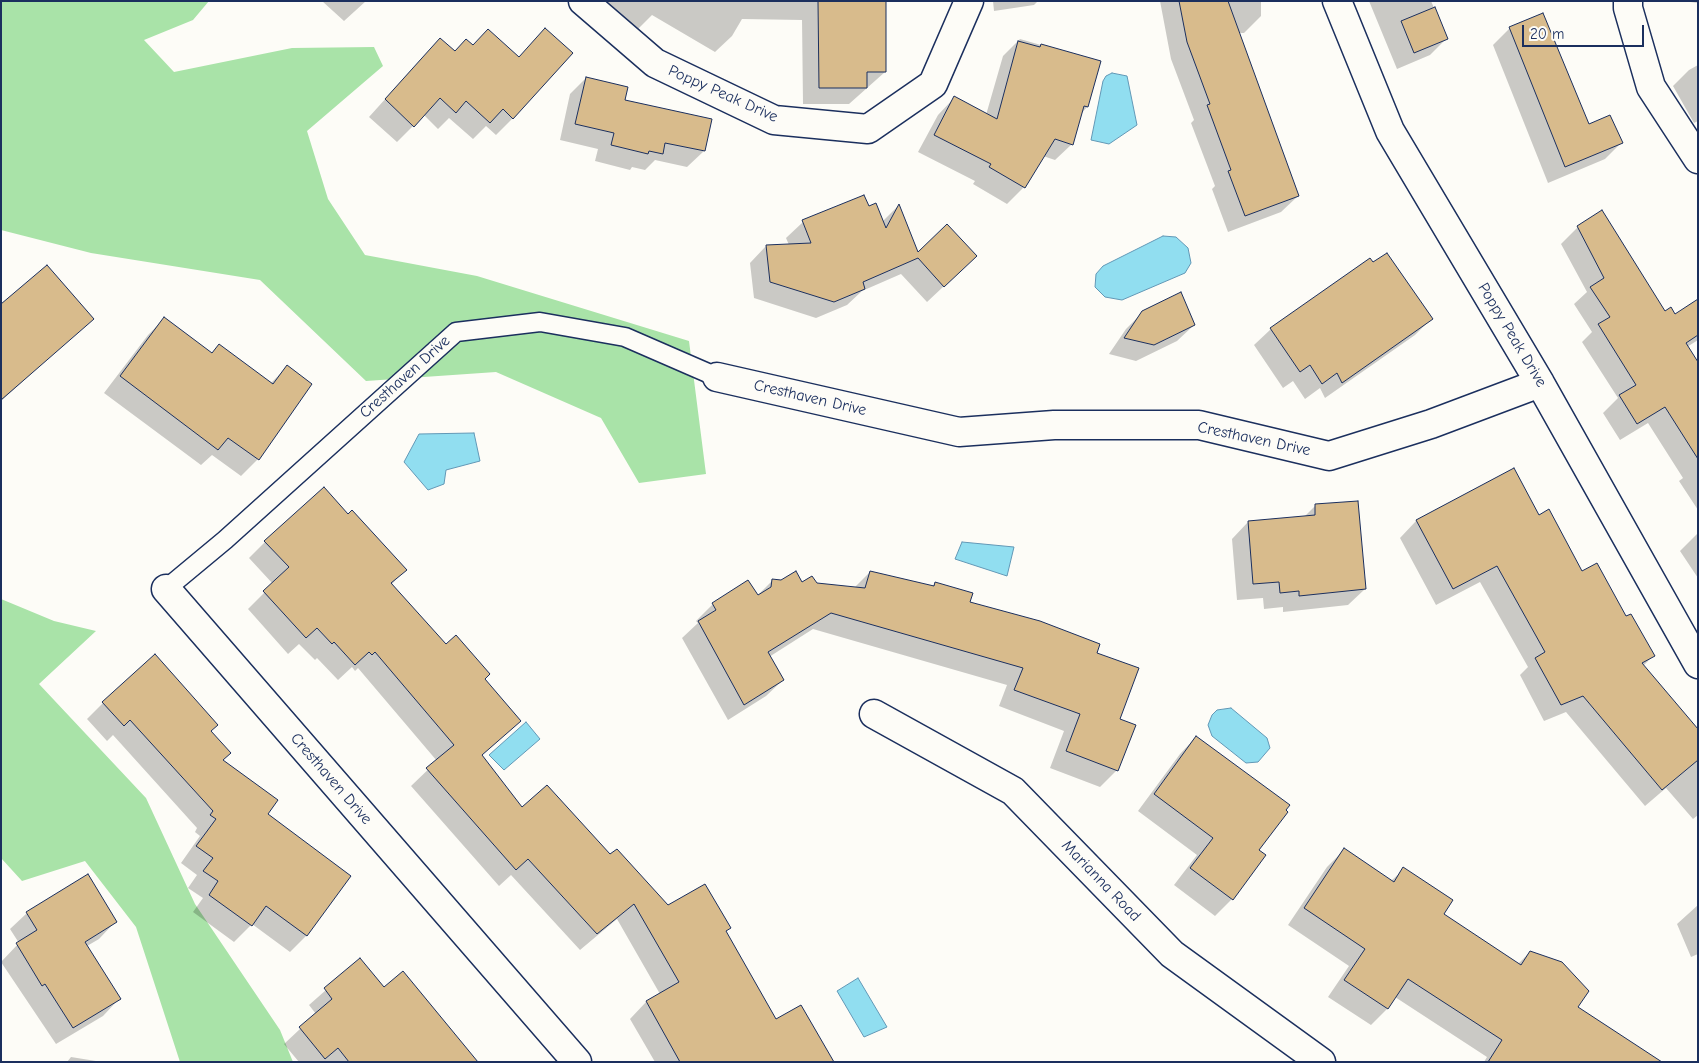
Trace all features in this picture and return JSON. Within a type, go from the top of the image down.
[{"type":"street","name":"Poppy Peak Drive","points":[[583,1],[655,63],[774,120],[868,129],[932,84],[969,1]]},
{"type":"street","name":"Poppy Peak Drive","points":[[1337,1],[1390,131],[1540,383],[1698,664]]},
{"type":"street","points":[[1628,1],[1628,8],[1651,87],[1698,159]]},
{"type":"street","name":"Cresthaven Drive","points":[[717,377],[959,432],[1054,426],[1199,425],[1329,456],[1431,424],[1540,383]]},
{"type":"street","name":"Cresthaven Drive","points":[[166,590],[577,1062]]},
{"type":"street","name":"Marianna Road","points":[[874,714],[1013,791],[1172,954],[1320,1062]]},
{"type":"lane","name":"Cresthaven Drive","points":[[166,590],[225,540],[456,332],[540,322],[625,337],[717,377]]},
{"type":"green space","points":[[1,1],[209,1],[193,20],[144,40],[174,72],[292,48],[374,47],[383,66],[307,131],[328,199],[365,255],[477,276],[689,341],[706,474],[639,483],[601,418],[496,372],[366,381],[260,280],[91,253],[1,230]]},
{"type":"green space","points":[[1,599],[54,621],[96,631],[39,684],[146,798],[195,904],[280,1030],[293,1062],[180,1062],[136,927],[85,861],[22,881],[1,858]]},
{"type":"water","points":[[1112,73],[1127,76],[1137,125],[1109,144],[1091,140],[1103,81],[1106,76]]},
{"type":"water","points":[[1163,236],[1176,237],[1188,248],[1191,263],[1185,273],[1122,300],[1105,297],[1095,287],[1096,274],[1103,266]]},
{"type":"water","points":[[474,433],[480,461],[446,470],[444,484],[428,490],[404,462],[419,434]]},
{"type":"water","points":[[962,542],[1014,547],[1007,576],[955,559]]},
{"type":"water","points":[[1231,708],[1267,738],[1270,748],[1258,762],[1246,763],[1212,736],[1208,725],[1212,715],[1217,710]]},
{"type":"water","points":[[526,722],[540,739],[504,770],[489,755]]},
{"type":"water","points":[[858,978],[887,1027],[864,1037],[837,991]]},
{"type":"building","points":[[818,1],[886,1],[886,72],[867,72],[867,88],[819,88]]},
{"type":"building","points":[[1179,1],[1228,1],[1299,196],[1245,216],[1228,171],[1231,170],[1207,105],[1210,104],[1187,42]]},
{"type":"building","points":[[1435,7],[1448,39],[1414,53],[1401,21]]},
{"type":"building","points":[[1543,13],[1589,124],[1610,115],[1623,143],[1565,167],[1509,27]]},
{"type":"building","points":[[545,28],[573,53],[513,119],[503,109],[490,123],[466,101],[456,113],[440,98],[414,127],[385,99],[440,38],[455,51],[466,39],[473,45],[488,29],[519,57]]},
{"type":"building","points":[[1018,41],[1040,47],[1041,44],[1101,61],[1088,107],[1084,106],[1073,145],[1055,139],[1025,188],[989,167],[991,164],[934,135],[954,96],[997,119]]},
{"type":"building","points":[[586,77],[628,87],[625,100],[712,119],[705,151],[665,143],[663,154],[649,151],[648,154],[611,145],[614,133],[575,124]]},
{"type":"building","points":[[864,195],[869,206],[876,203],[886,228],[899,204],[918,252],[947,224],[977,256],[944,287],[918,258],[863,282],[865,289],[834,302],[770,282],[766,245],[811,243],[802,220]]},
{"type":"building","points":[[1602,210],[1665,311],[1671,307],[1675,314],[1698,299],[1698,335],[1686,343],[1698,362],[1698,459],[1665,407],[1637,424],[1619,395],[1636,385],[1598,324],[1610,317],[1590,287],[1604,278],[1577,226]]},
{"type":"building","points":[[1387,253],[1433,319],[1342,383],[1337,373],[1322,384],[1310,365],[1300,372],[1270,328],[1370,258],[1373,262]]},
{"type":"building","points":[[47,265],[94,319],[1,400],[1,304]]},
{"type":"building","points":[[1181,292],[1195,325],[1154,345],[1124,338],[1142,311]]},
{"type":"building","points":[[164,317],[212,353],[219,344],[273,384],[287,365],[312,384],[259,460],[228,438],[218,450],[120,376]]},
{"type":"building","points":[[1514,468],[1539,515],[1549,509],[1582,571],[1597,563],[1626,616],[1631,614],[1655,656],[1642,663],[1698,729],[1698,760],[1662,790],[1583,696],[1561,705],[1535,658],[1545,652],[1497,566],[1453,589],[1416,520]]},
{"type":"building","points":[[324,487],[348,514],[352,510],[407,570],[391,583],[446,644],[456,635],[490,674],[485,679],[521,721],[482,755],[522,807],[547,785],[610,854],[617,849],[668,905],[705,884],[731,928],[726,931],[776,1019],[801,1005],[834,1062],[680,1062],[646,1001],[679,982],[634,904],[597,934],[528,859],[516,870],[426,768],[454,745],[375,652],[372,655],[369,652],[355,665],[334,642],[332,644],[317,628],[306,638],[263,591],[289,567],[264,541]]},
{"type":"building","points":[[1358,501],[1366,589],[1299,596],[1299,591],[1280,593],[1279,582],[1253,584],[1248,521],[1315,515],[1315,504]]},
{"type":"building","points":[[796,571],[802,582],[812,576],[817,583],[865,588],[870,571],[934,586],[935,582],[973,593],[970,602],[1040,621],[1100,644],[1097,653],[1139,668],[1120,719],[1136,725],[1118,771],[1066,751],[1080,714],[1014,690],[1023,668],[831,613],[768,652],[784,680],[744,705],[698,621],[716,610],[712,603],[748,580],[758,595],[771,587],[772,579],[781,580]]},
{"type":"building","points":[[155,654],[218,725],[211,731],[231,753],[223,760],[278,800],[268,814],[351,876],[307,936],[266,906],[252,926],[209,895],[218,881],[203,871],[213,858],[196,846],[216,819],[210,815],[213,811],[130,720],[124,726],[102,702]]},
{"type":"building","points":[[1196,736],[1290,805],[1286,810],[1288,812],[1259,850],[1266,855],[1233,900],[1190,868],[1213,838],[1154,794]]},
{"type":"building","points":[[1344,848],[1394,882],[1403,867],[1453,900],[1444,914],[1521,965],[1530,951],[1562,962],[1589,991],[1578,1007],[1662,1062],[1488,1062],[1502,1040],[1408,979],[1388,1009],[1344,980],[1365,949],[1304,908]]},
{"type":"building","points":[[88,874],[117,922],[85,942],[121,999],[73,1028],[45,984],[42,986],[16,943],[37,930],[26,912]]},
{"type":"building","points":[[360,958],[384,987],[403,971],[478,1062],[349,1062],[338,1048],[325,1059],[299,1027],[332,999],[324,988]]}]
